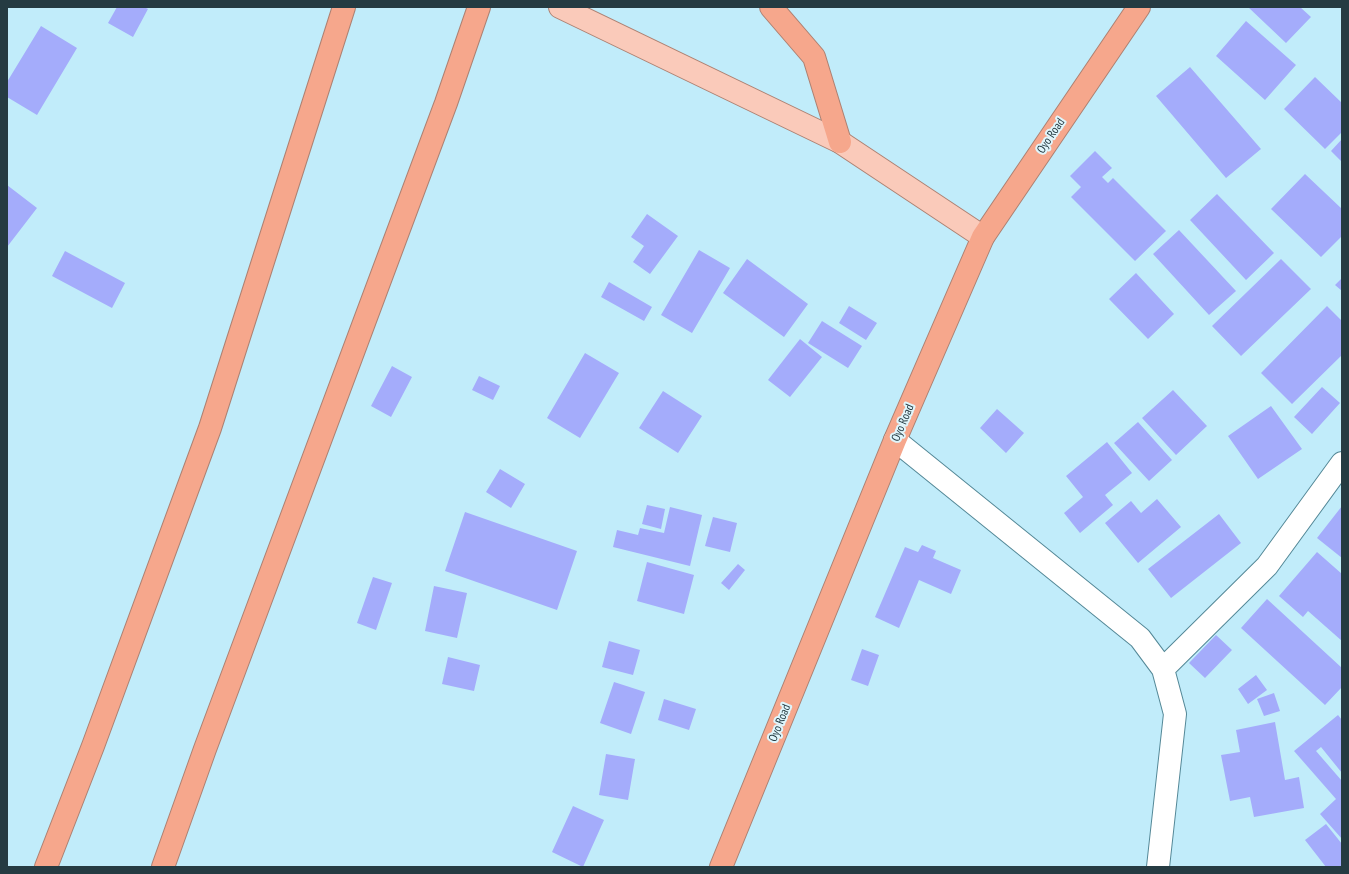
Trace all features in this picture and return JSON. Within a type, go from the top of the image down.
[{"type":"highway","points":[[46,867],[93,746],[210,428],[344,7]]},
{"type":"highway","points":[[163,867],[205,749],[446,103],[479,7]]},
{"type":"highway","points":[[771,7],[814,56],[840,142]]},
{"type":"highway","name":"Oyo Road","points":[[721,867],[895,440],[983,237],[1139,7]]},
{"type":"main road","points":[[560,7],[840,142],[983,237]]},
{"type":"street","points":[[895,440],[1140,638],[1163,669],[1175,714],[1158,867]]},
{"type":"street","points":[[1163,669],[1267,566],[1342,463]]},
{"type":"building","points":[[117,7],[144,7],[148,9],[133,37],[108,23]]},
{"type":"building","points":[[1248,7],[1300,7],[1311,17],[1286,43]]},
{"type":"building","points":[[1246,21],[1296,65],[1265,100],[1216,56]]},
{"type":"building","points":[[41,26],[77,48],[37,115],[7,97],[7,82]]},
{"type":"building","points":[[1190,67],[1261,149],[1226,178],[1156,96]]},
{"type":"building","points":[[1315,77],[1342,103],[1342,132],[1325,149],[1284,109]]},
{"type":"building","points":[[1342,139],[1342,162],[1331,151]]},
{"type":"building","points":[[1095,151],[1112,168],[1102,177],[1108,183],[1113,178],[1166,231],[1135,261],[1071,197],[1081,187],[1070,176]]},
{"type":"building","points":[[1305,174],[1342,209],[1342,236],[1321,257],[1271,209]]},
{"type":"building","points":[[7,185],[37,208],[7,247]]},
{"type":"building","points":[[1217,194],[1274,253],[1246,280],[1190,220]]},
{"type":"building","points":[[647,214],[678,236],[650,274],[633,262],[644,246],[631,237]]},
{"type":"building","points":[[1179,230],[1236,291],[1209,315],[1153,254]]},
{"type":"building","points":[[699,250],[730,268],[692,333],[661,315]]},
{"type":"building","points":[[65,251],[125,283],[112,308],[52,276]]},
{"type":"building","points":[[747,259],[808,304],[784,337],[723,293]]},
{"type":"building","points":[[1281,259],[1311,289],[1241,356],[1212,326]]},
{"type":"building","points":[[1136,273],[1174,314],[1148,339],[1109,299]]},
{"type":"building","points":[[1342,278],[1342,291],[1335,285]]},
{"type":"building","points":[[609,282],[652,307],[644,321],[601,297]]},
{"type":"building","points":[[849,306],[877,323],[866,340],[839,323]]},
{"type":"building","points":[[1327,306],[1342,321],[1342,355],[1292,404],[1261,373]]},
{"type":"building","points":[[822,321],[862,346],[848,368],[808,343]]},
{"type":"building","points":[[800,339],[822,357],[790,397],[768,380]]},
{"type":"building","points":[[585,353],[619,373],[580,438],[547,418]]},
{"type":"building","points":[[392,366],[412,377],[391,417],[371,406]]},
{"type":"building","points":[[479,376],[500,386],[493,400],[472,390]]},
{"type":"building","points":[[1322,387],[1340,403],[1312,434],[1294,417]]},
{"type":"building","points":[[1173,390],[1207,426],[1176,455],[1142,418]]},
{"type":"building","points":[[663,391],[702,416],[678,453],[639,428]]},
{"type":"building","points":[[1271,406],[1302,449],[1258,479],[1228,436]]},
{"type":"building","points":[[997,409],[1024,433],[1006,453],[980,428]]},
{"type":"building","points":[[1138,422],[1172,460],[1149,481],[1114,443]]},
{"type":"building","points":[[1107,442],[1132,473],[1105,495],[1113,505],[1080,533],[1064,513],[1083,497],[1066,476]]},
{"type":"building","points":[[500,469],[525,484],[511,508],[486,492]]},
{"type":"building","points":[[1157,499],[1181,527],[1138,563],[1105,523],[1131,501],[1141,513]]},
{"type":"building","points":[[647,505],[665,509],[661,529],[642,524]]},
{"type":"building","points":[[1342,506],[1342,558],[1317,538]]},
{"type":"building","points":[[670,507],[702,515],[690,566],[613,547],[617,530],[638,535],[640,528],[664,533]]},
{"type":"building","points":[[465,512],[577,551],[557,610],[445,571]]},
{"type":"building","points":[[1219,514],[1241,543],[1171,598],[1148,569]]},
{"type":"building","points":[[713,517],[737,523],[730,552],[705,546]]},
{"type":"building","points":[[922,545],[936,551],[933,558],[961,570],[951,594],[919,580],[899,628],[875,617],[905,547],[918,552]]},
{"type":"building","points":[[1317,552],[1342,574],[1342,641],[1308,611],[1303,617],[1279,596]]},
{"type":"building","points":[[647,562],[694,575],[684,614],[637,601]]},
{"type":"building","points":[[738,564],[745,570],[729,590],[721,583]]},
{"type":"building","points":[[373,577],[392,583],[376,630],[357,623]]},
{"type":"building","points":[[434,586],[467,593],[457,638],[425,631]]},
{"type":"building","points":[[1267,599],[1342,668],[1342,687],[1325,705],[1241,628]]},
{"type":"building","points":[[1216,635],[1232,650],[1205,678],[1189,663]]},
{"type":"building","points":[[609,641],[640,650],[633,675],[602,667]]},
{"type":"building","points":[[862,649],[879,655],[868,686],[851,680]]},
{"type":"building","points":[[448,657],[480,665],[474,691],[442,684]]},
{"type":"building","points":[[1256,675],[1267,690],[1248,704],[1238,689]]},
{"type":"building","points":[[614,682],[645,692],[631,734],[600,723]]},
{"type":"building","points":[[1274,693],[1280,711],[1264,716],[1257,699]]},
{"type":"building","points":[[664,699],[696,709],[689,730],[658,720]]},
{"type":"building","points":[[1338,715],[1342,720],[1342,773],[1321,747],[1316,751],[1342,781],[1342,839],[1320,814],[1336,799],[1294,751]]},
{"type":"building","points":[[1275,722],[1285,780],[1299,777],[1304,808],[1254,817],[1250,797],[1230,801],[1221,755],[1240,752],[1236,730]]},
{"type":"building","points":[[606,754],[635,759],[628,800],[599,795]]},
{"type":"building","points":[[573,806],[604,820],[583,867],[552,852]]},
{"type":"building","points":[[1326,824],[1342,844],[1342,867],[1326,867],[1305,840]]}]
